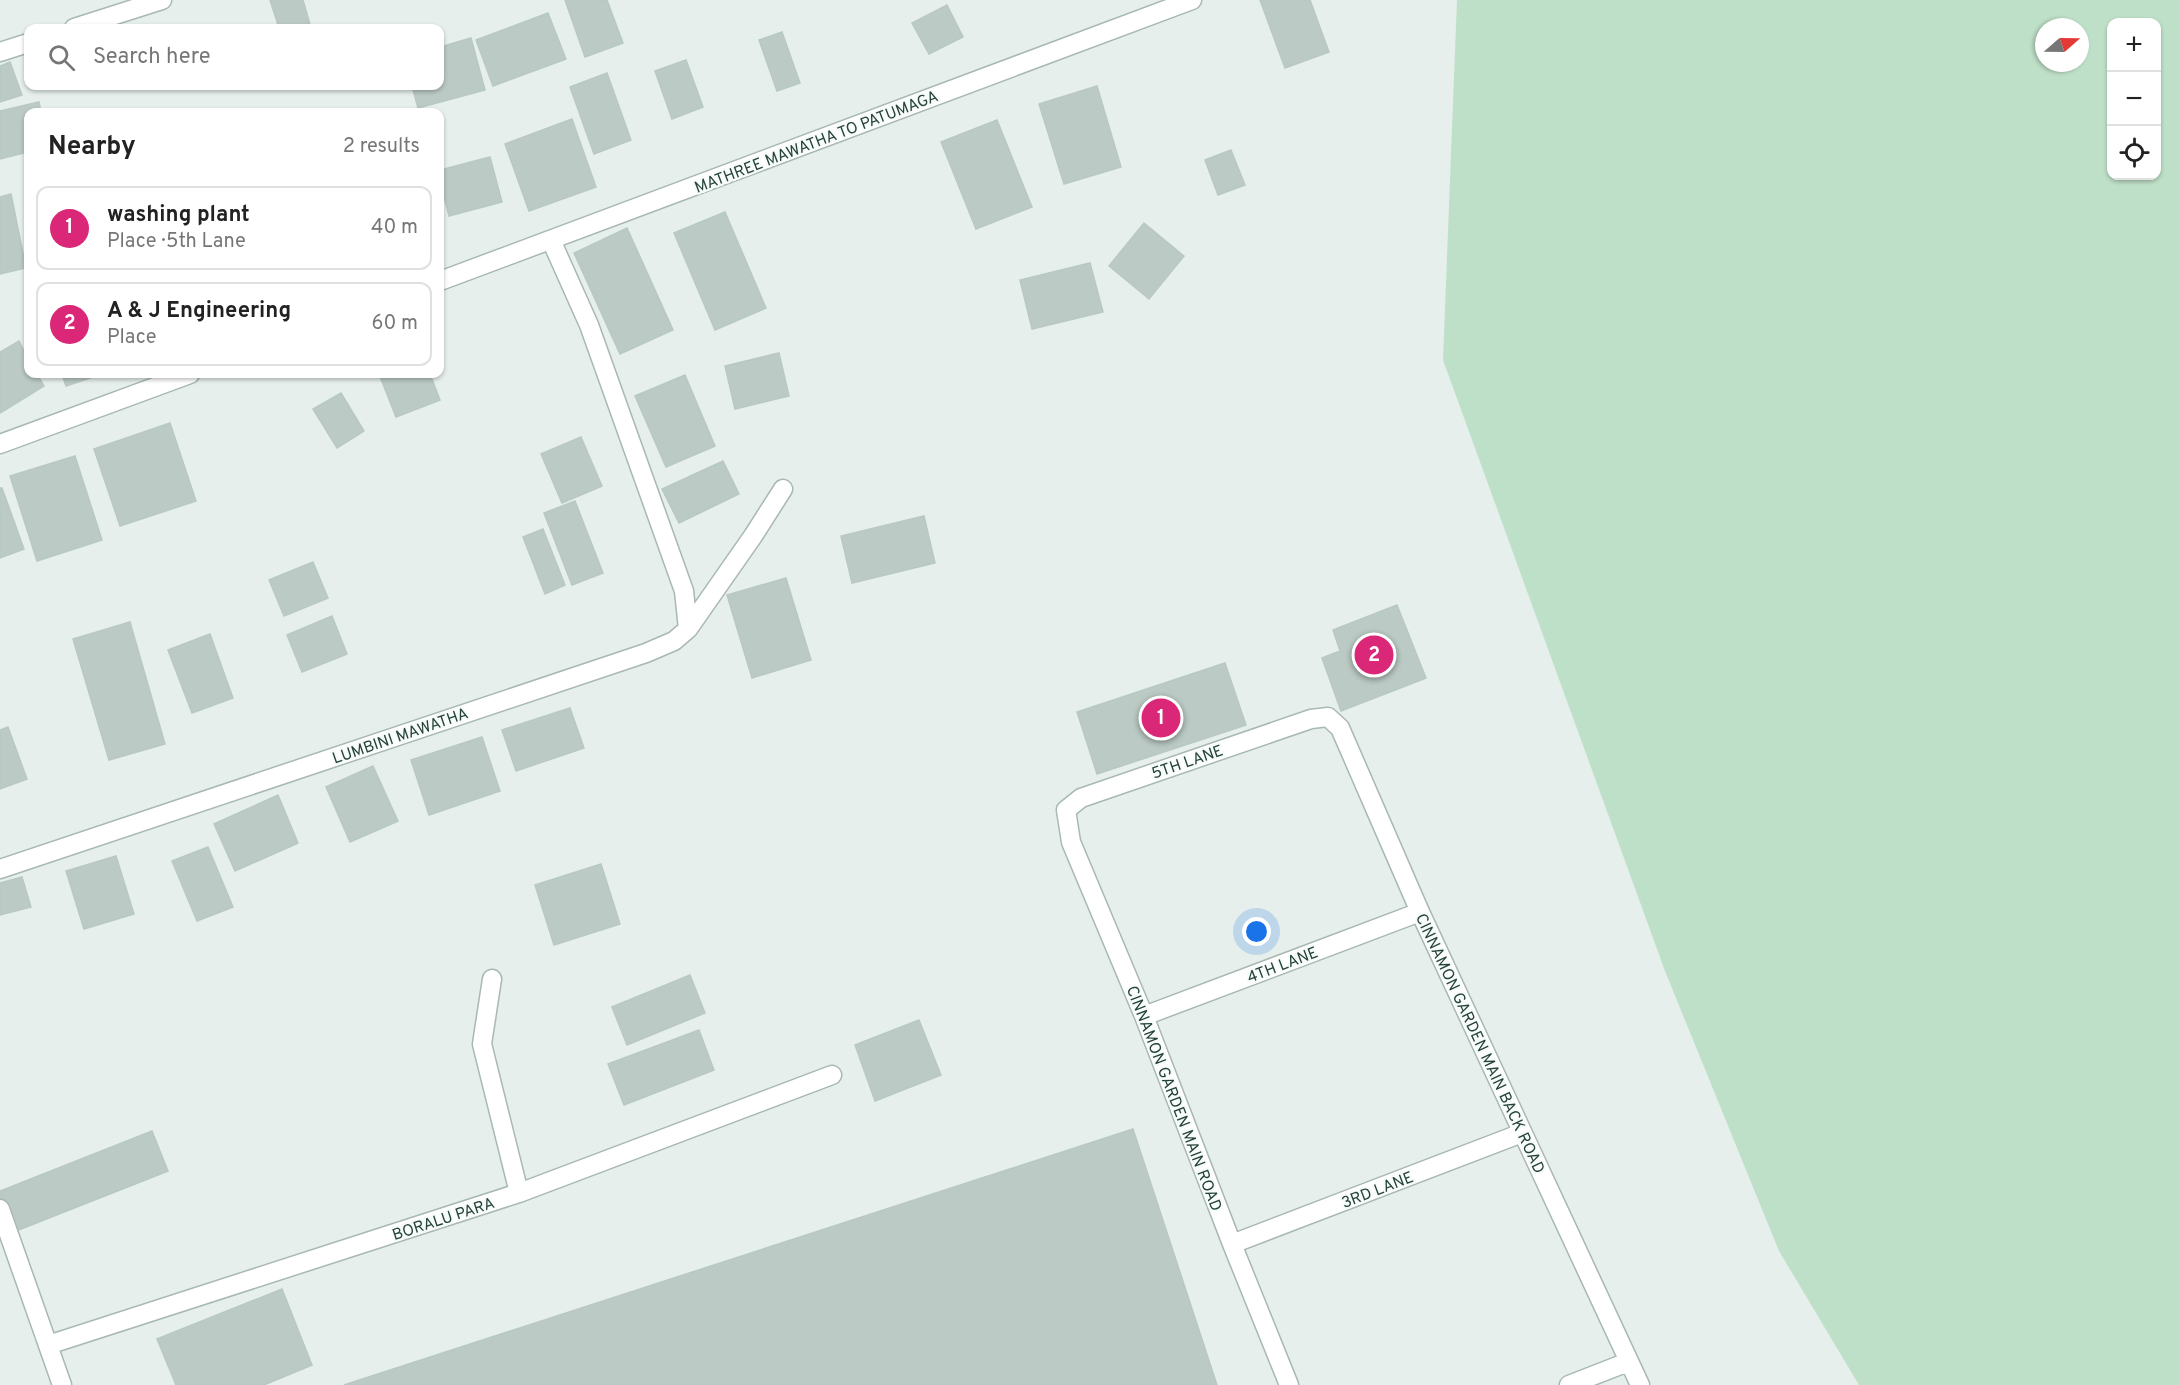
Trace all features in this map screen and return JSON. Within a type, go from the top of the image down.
[{"type":"street","points":[[87,24],[162,0]]},
{"type":"street","name":"MATHREE MAWATHA TO PATUMAGA","points":[[444,280],[1192,0]]},
{"type":"street","points":[[0,52],[24,44]]},
{"type":"street","points":[[551,240],[589,325],[659,519],[684,591],[688,629]]},
{"type":"street","points":[[0,444],[179,378]]},
{"type":"street","points":[[688,629],[783,489]]},
{"type":"street","name":"LUMBINI MAWATHA","points":[[0,869],[646,653],[674,641],[688,629]]},
{"type":"street","name":"CINNAMON GARDEN MAIN BACK ROAD","points":[[1311,719],[1328,717],[1340,728],[1420,912],[1640,1385]]},
{"type":"street","name":"5TH LANE","points":[[1066,810],[1081,798],[1311,719]]},
{"type":"street","name":"CINNAMON GARDEN MAIN ROAD","points":[[1066,810],[1071,842],[1144,1016],[1289,1385]]},
{"type":"street","name":"4TH LANE","points":[[1144,1016],[1420,912]]},
{"type":"street","points":[[492,979],[482,1044],[519,1193]]},
{"type":"street","name":"BORALU PARA","points":[[48,1346],[519,1193],[832,1075]]},
{"type":"street","name":"3RD LANE","points":[[1232,1244],[1522,1133]]},
{"type":"street","points":[[0,1209],[62,1385]]},
{"type":"street","points":[[1569,1385],[1628,1362]]},
{"type":"green space","points":[[1457,0],[2179,0],[2179,1385],[1859,1385],[1779,1251],[1665,971],[1443,360]]},
{"type":"building","points":[[270,0],[303,0],[310,24],[278,24]]},
{"type":"building","points":[[565,0],[607,0],[623,43],[585,57]]},
{"type":"building","points":[[1260,0],[1310,0],[1329,52],[1285,68]]},
{"type":"building","points":[[947,5],[963,37],[929,54],[912,23]]},
{"type":"building","points":[[548,13],[566,59],[493,86],[476,40]]},
{"type":"building","points":[[782,32],[800,83],[777,91],[759,40]]},
{"type":"building","points":[[471,38],[485,90],[418,108],[413,90],[444,90],[444,46]]},
{"type":"building","points":[[686,60],[703,107],[672,119],[655,71]]},
{"type":"building","points":[[10,62],[22,95],[0,102],[0,66]]},
{"type":"building","points":[[607,73],[631,140],[594,154],[570,87]]},
{"type":"building","points":[[1097,86],[1121,167],[1064,184],[1039,104]]},
{"type":"building","points":[[39,102],[40,108],[24,108],[24,153],[0,159],[0,111]]},
{"type":"building","points":[[572,119],[596,187],[529,211],[505,144]]},
{"type":"building","points":[[997,120],[1032,207],[976,229],[941,142]]},
{"type":"building","points":[[1231,150],[1245,185],[1218,195],[1205,160]]},
{"type":"building","points":[[490,157],[502,202],[449,216],[444,197],[444,169]]},
{"type":"building","points":[[11,194],[24,268],[0,274],[0,197]]},
{"type":"building","points":[[725,212],[766,308],[715,330],[674,233]]},
{"type":"building","points":[[1144,223],[1184,256],[1149,299],[1109,266]]},
{"type":"building","points":[[627,228],[673,330],[620,354],[574,253]]},
{"type":"building","points":[[1090,263],[1103,312],[1032,329],[1020,280]]},
{"type":"building","points":[[19,341],[24,351],[24,378],[39,378],[44,386],[0,413],[0,352]]},
{"type":"building","points":[[779,353],[789,396],[735,409],[725,366]]},
{"type":"building","points":[[685,375],[715,446],[666,467],[635,396]]},
{"type":"building","points":[[63,378],[90,378],[66,386]]},
{"type":"building","points":[[381,378],[432,378],[440,400],[396,417]]},
{"type":"building","points":[[341,393],[364,431],[337,448],[313,409]]},
{"type":"building","points":[[170,423],[196,501],[120,526],[94,449]]},
{"type":"building","points":[[581,437],[602,486],[562,503],[541,454]]},
{"type":"building","points":[[75,456],[102,540],[37,561],[10,476]]},
{"type":"building","points":[[723,461],[739,494],[679,523],[662,489]]},
{"type":"building","points":[[0,488],[2,488],[24,549],[0,558]]},
{"type":"building","points":[[575,501],[603,573],[572,585],[544,513]]},
{"type":"building","points":[[924,516],[935,563],[852,583],[841,536]]},
{"type":"building","points":[[543,529],[565,585],[545,594],[523,537]]},
{"type":"building","points":[[313,562],[328,598],[284,616],[269,580]]},
{"type":"building","points":[[786,578],[811,660],[752,678],[727,595]]},
{"type":"building","points":[[1397,605],[1426,678],[1341,711],[1322,658],[1340,651],[1333,630]]},
{"type":"building","points":[[332,616],[347,654],[302,672],[287,635]]},
{"type":"building","points":[[130,622],[165,744],[109,760],[73,639]]},
{"type":"building","points":[[210,634],[233,698],[192,713],[168,650]]},
{"type":"building","points":[[1225,663],[1246,725],[1097,774],[1077,712]]},
{"type":"building","points":[[570,708],[584,748],[516,771],[502,730]]},
{"type":"building","points":[[8,727],[27,779],[0,789],[0,730]]},
{"type":"building","points":[[482,737],[500,791],[429,815],[411,760]]},
{"type":"building","points":[[373,766],[398,821],[350,842],[326,787]]},
{"type":"building","points":[[278,795],[298,843],[235,871],[214,824]]},
{"type":"building","points":[[208,847],[233,907],[197,921],[172,861]]},
{"type":"building","points":[[116,856],[134,914],[84,929],[66,871]]},
{"type":"building","points":[[601,864],[620,924],[554,945],[535,885]]},
{"type":"building","points":[[22,877],[31,907],[0,915],[0,883]]},
{"type":"building","points":[[690,975],[705,1013],[627,1045],[612,1007]]},
{"type":"building","points":[[919,1020],[941,1075],[875,1101],[855,1045]]},
{"type":"building","points":[[699,1030],[714,1070],[624,1105],[608,1064]]},
{"type":"building","points":[[1133,1129],[1217,1385],[344,1385]]},
{"type":"building","points":[[152,1131],[168,1171],[11,1233],[0,1206],[0,1191]]},
{"type":"building","points":[[282,1289],[312,1365],[264,1385],[176,1385],[157,1339]]},
{"type":"place","name":"A & J Engineering","points":[[1374,655]]},
{"type":"place","name":"washing plant","points":[[1161,718]]}]
